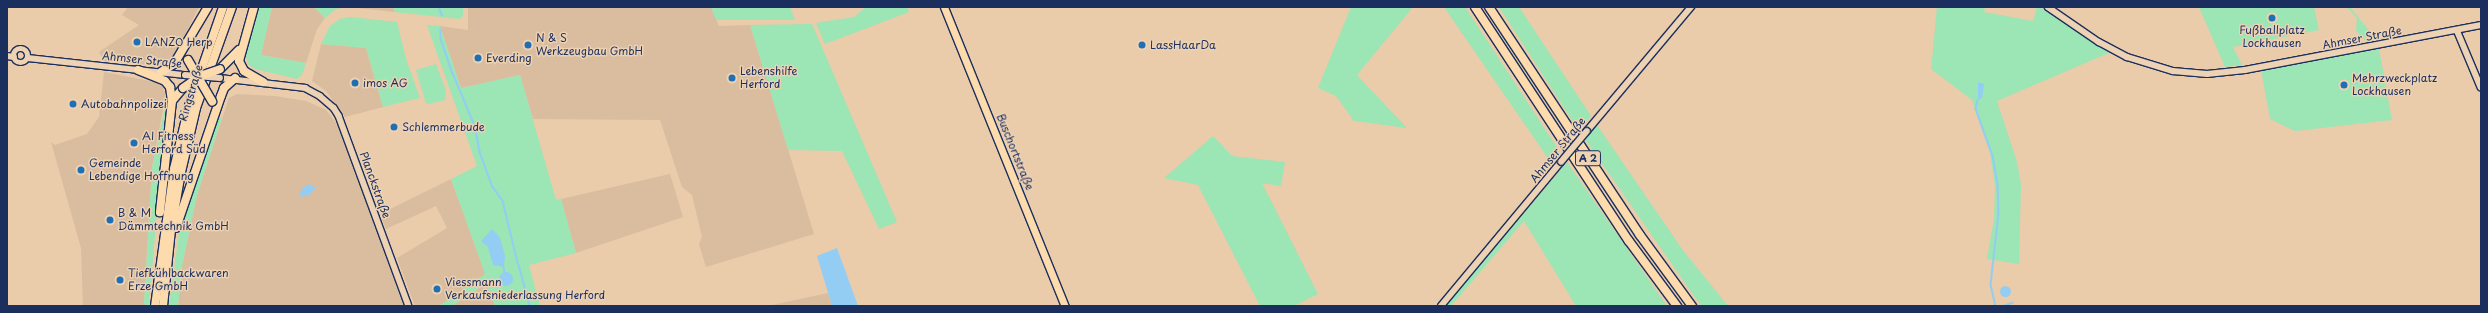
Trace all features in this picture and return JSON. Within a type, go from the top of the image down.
[{"type":"highway","points":[[161,72],[174,64],[188,38],[208,7]]},
{"type":"highway","name":"Ringstraße","points":[[155,306],[167,203],[189,106],[223,7]]},
{"type":"highway","name":"Ringstraße","points":[[163,306],[175,203],[196,108],[232,7]]},
{"type":"highway","points":[[254,7],[241,48],[241,67],[247,73],[263,82]]},
{"type":"highway","name":"A 2","points":[[1475,7],[1629,241],[1677,306]]},
{"type":"highway","name":"A 2","points":[[1489,7],[1640,235],[1692,306]]},
{"type":"highway","points":[[188,38],[188,60],[192,68],[200,76],[212,101],[209,128]]},
{"type":"highway","points":[[172,101],[183,88],[200,76],[220,73],[241,48]]},
{"type":"highway","points":[[138,70],[165,81],[170,87],[172,101],[155,257],[158,274]]},
{"type":"highway","points":[[164,290],[169,276],[175,231],[182,205],[224,88],[236,78]]},
{"type":"main road","name":"Buschortstraße","points":[[944,7],[1065,306]]},
{"type":"street","name":"Ahmser Straße","points":[[1441,306],[1690,7]]},
{"type":"street","name":"Ahmser Straße","points":[[2048,7],[2098,42],[2127,57],[2156,68],[2188,73],[2207,74],[2245,70],[2481,25]]},
{"type":"street","points":[[2457,30],[2481,87]]},
{"type":"street","points":[[16,50],[26,50],[28,58],[21,64],[16,62],[14,57],[16,50]]},
{"type":"street","points":[[7,56],[14,57]]},
{"type":"street","name":"Ahmser Straße","points":[[28,58],[200,76]]},
{"type":"street","points":[[220,73],[236,78],[263,82]]},
{"type":"street","name":"Planckstraße","points":[[263,82],[302,87],[320,96],[339,116],[409,306]]},
{"type":"shaded area","points":[[128,7],[199,7],[173,58],[167,63],[154,65],[104,61],[99,52],[139,25],[122,15]]},
{"type":"shaded area","points":[[272,7],[314,7],[325,18],[317,29],[306,63],[261,55]]},
{"type":"shaded area","points":[[348,7],[394,7],[394,12]]},
{"type":"shaded area","points":[[468,7],[711,7],[719,26],[750,25],[814,234],[706,267],[699,244],[702,237],[692,195],[682,187],[660,120],[533,119],[520,75],[461,88],[440,26],[468,30]]},
{"type":"shaded area","points":[[321,44],[366,48],[383,107],[345,117],[326,91],[312,81]]},
{"type":"shaded area","points":[[104,72],[155,82],[162,86],[166,94],[152,167],[144,303],[146,306],[83,306],[81,248],[51,142],[55,145],[87,134],[99,117]]},
{"type":"shaded area","points":[[237,94],[275,96],[306,101],[326,110],[337,124],[404,306],[178,306],[182,266],[197,195],[229,98]]},
{"type":"shaded area","points":[[670,174],[683,217],[576,253],[561,199]]},
{"type":"shaded area","points":[[451,179],[486,275],[439,306],[415,306],[397,258],[447,228],[436,206],[386,229],[380,214]]},
{"type":"shaded area","points":[[487,283],[495,306],[452,306]]},
{"type":"shaded area","points":[[828,293],[832,306],[767,306]]},
{"type":"green space","points":[[259,7],[272,7],[261,55],[306,63],[302,75],[297,79],[255,69],[249,65],[245,55]]},
{"type":"green space","points":[[314,7],[348,7],[336,9],[325,18]]},
{"type":"green space","points":[[394,7],[463,7],[463,16],[460,19],[394,12]]},
{"type":"green space","points":[[711,7],[790,7],[795,20],[716,20]]},
{"type":"green space","points":[[866,7],[907,7],[909,12],[825,44],[816,23],[854,17]]},
{"type":"green space","points":[[1351,7],[1413,7],[1357,75],[1407,128],[1354,121],[1336,96],[1318,88]]},
{"type":"green space","points":[[1444,7],[1465,7],[1560,152],[1552,164]]},
{"type":"green space","points":[[1499,7],[1519,7],[1591,116],[1579,131]]},
{"type":"green space","points":[[1937,7],[1985,7],[1984,12],[2033,21],[2037,7],[2040,7],[2111,52],[1997,101],[2017,162],[2021,185],[2019,264],[1987,259],[1994,219],[1995,187],[1990,153],[1972,100],[1931,69]]},
{"type":"green space","name":"Fußballplatz Lockhausen","points":[[2199,7],[2314,7],[2319,30],[2233,47],[2242,65],[2225,67]]},
{"type":"green space","points":[[2347,7],[2350,7],[2377,40],[2366,41],[2356,31],[2357,18]]},
{"type":"green space","points":[[350,17],[397,22],[406,59],[420,98],[383,107],[366,48],[321,44],[330,26],[340,19]]},
{"type":"green space","points":[[812,24],[897,222],[879,229],[842,151],[788,150],[750,25]]},
{"type":"green space","points":[[427,25],[440,26],[461,88],[520,75],[556,200],[561,199],[576,253],[529,265],[540,306],[495,306],[486,283],[452,306],[439,306],[485,274],[451,179],[477,166]]},
{"type":"green space","points":[[2379,49],[2392,120],[2295,131],[2270,119],[2261,70]]},
{"type":"green space","points":[[436,64],[446,91],[445,100],[429,104],[426,103],[416,70]]},
{"type":"green space","points":[[166,103],[149,306],[146,306],[144,303],[152,167]]},
{"type":"green space","points":[[218,117],[222,118],[197,195],[182,266],[178,306],[169,306],[181,219]]},
{"type":"green space","points":[[1597,125],[1682,249],[1728,306],[1702,306],[1694,296],[1585,139]]},
{"type":"green space","points":[[1213,136],[1232,156],[1285,162],[1281,186],[1262,183],[1318,294],[1294,306],[1260,306],[1198,185],[1164,178]]},
{"type":"green space","points":[[1567,162],[1667,306],[1576,306],[1524,221],[1451,306],[1446,306]]},
{"type":"water","points":[[1978,82],[1984,84],[1982,98],[1978,100]]},
{"type":"water","points":[[308,184],[316,188],[309,195],[300,197],[301,190]]},
{"type":"water","points":[[492,229],[500,238],[505,256],[504,267],[493,265],[488,247],[481,241]]},
{"type":"water","points":[[837,248],[858,306],[832,306],[817,256]]},
{"type":"water","points":[[506,272],[511,274],[513,279],[511,284],[506,286],[501,284],[499,279],[501,274]]},
{"type":"water","points":[[2003,286],[2007,286],[2009,287],[2009,295],[2003,296],[2000,293],[2000,289]]},
{"type":"waterway","points":[[439,7],[442,15]]},
{"type":"waterway","points":[[949,9],[1026,198]]},
{"type":"waterway","points":[[441,29],[441,39],[475,126],[480,152],[493,187],[503,201],[518,263]]},
{"type":"waterway","points":[[1978,100],[1976,109],[1993,156],[1998,185],[1999,213],[1991,285],[1996,306]]},
{"type":"waterway","points":[[1027,203],[1053,266]]},
{"type":"waterway","points":[[519,265],[530,306]]},
{"type":"waterway","points":[[504,267],[505,273]]},
{"type":"waterway","points":[[1055,271],[1062,290]]},
{"type":"waterway","points":[[1063,291],[1069,306]]},
{"type":"waterway","points":[[2004,306],[2012,303]]},
{"type":"place","name":"Fußballplatz Lockhausen","points":[[2272,18]]},
{"type":"place","name":"LANZO Herp","points":[[137,42]]},
{"type":"place","name":"N & S Werkzeugbau GmbH","points":[[528,45]]},
{"type":"place","name":"LassHaarDa","points":[[1142,45]]},
{"type":"place","name":"Everding","points":[[478,58]]},
{"type":"place","name":"Lebenshilfe Herford","points":[[732,78]]},
{"type":"place","name":"imos AG","points":[[355,83]]},
{"type":"place","name":"Mehrzweckplatz Lockhausen","points":[[2344,85]]},
{"type":"place","name":"Autobahnpolizei","points":[[73,104]]},
{"type":"place","name":"Schlemmerbude","points":[[394,127]]},
{"type":"place","name":"AI Fitness Herford Süd","points":[[134,143]]},
{"type":"place","name":"Gemeinde Lebendige Hoffnung","points":[[81,170]]},
{"type":"place","name":"B & M Dämmtechnik GmbH","points":[[110,220]]},
{"type":"place","name":"Tiefkühlbackwaren Erze GmbH","points":[[120,280]]},
{"type":"place","name":"Viessmann Verkaufsniederlassung Herford","points":[[437,289]]}]
